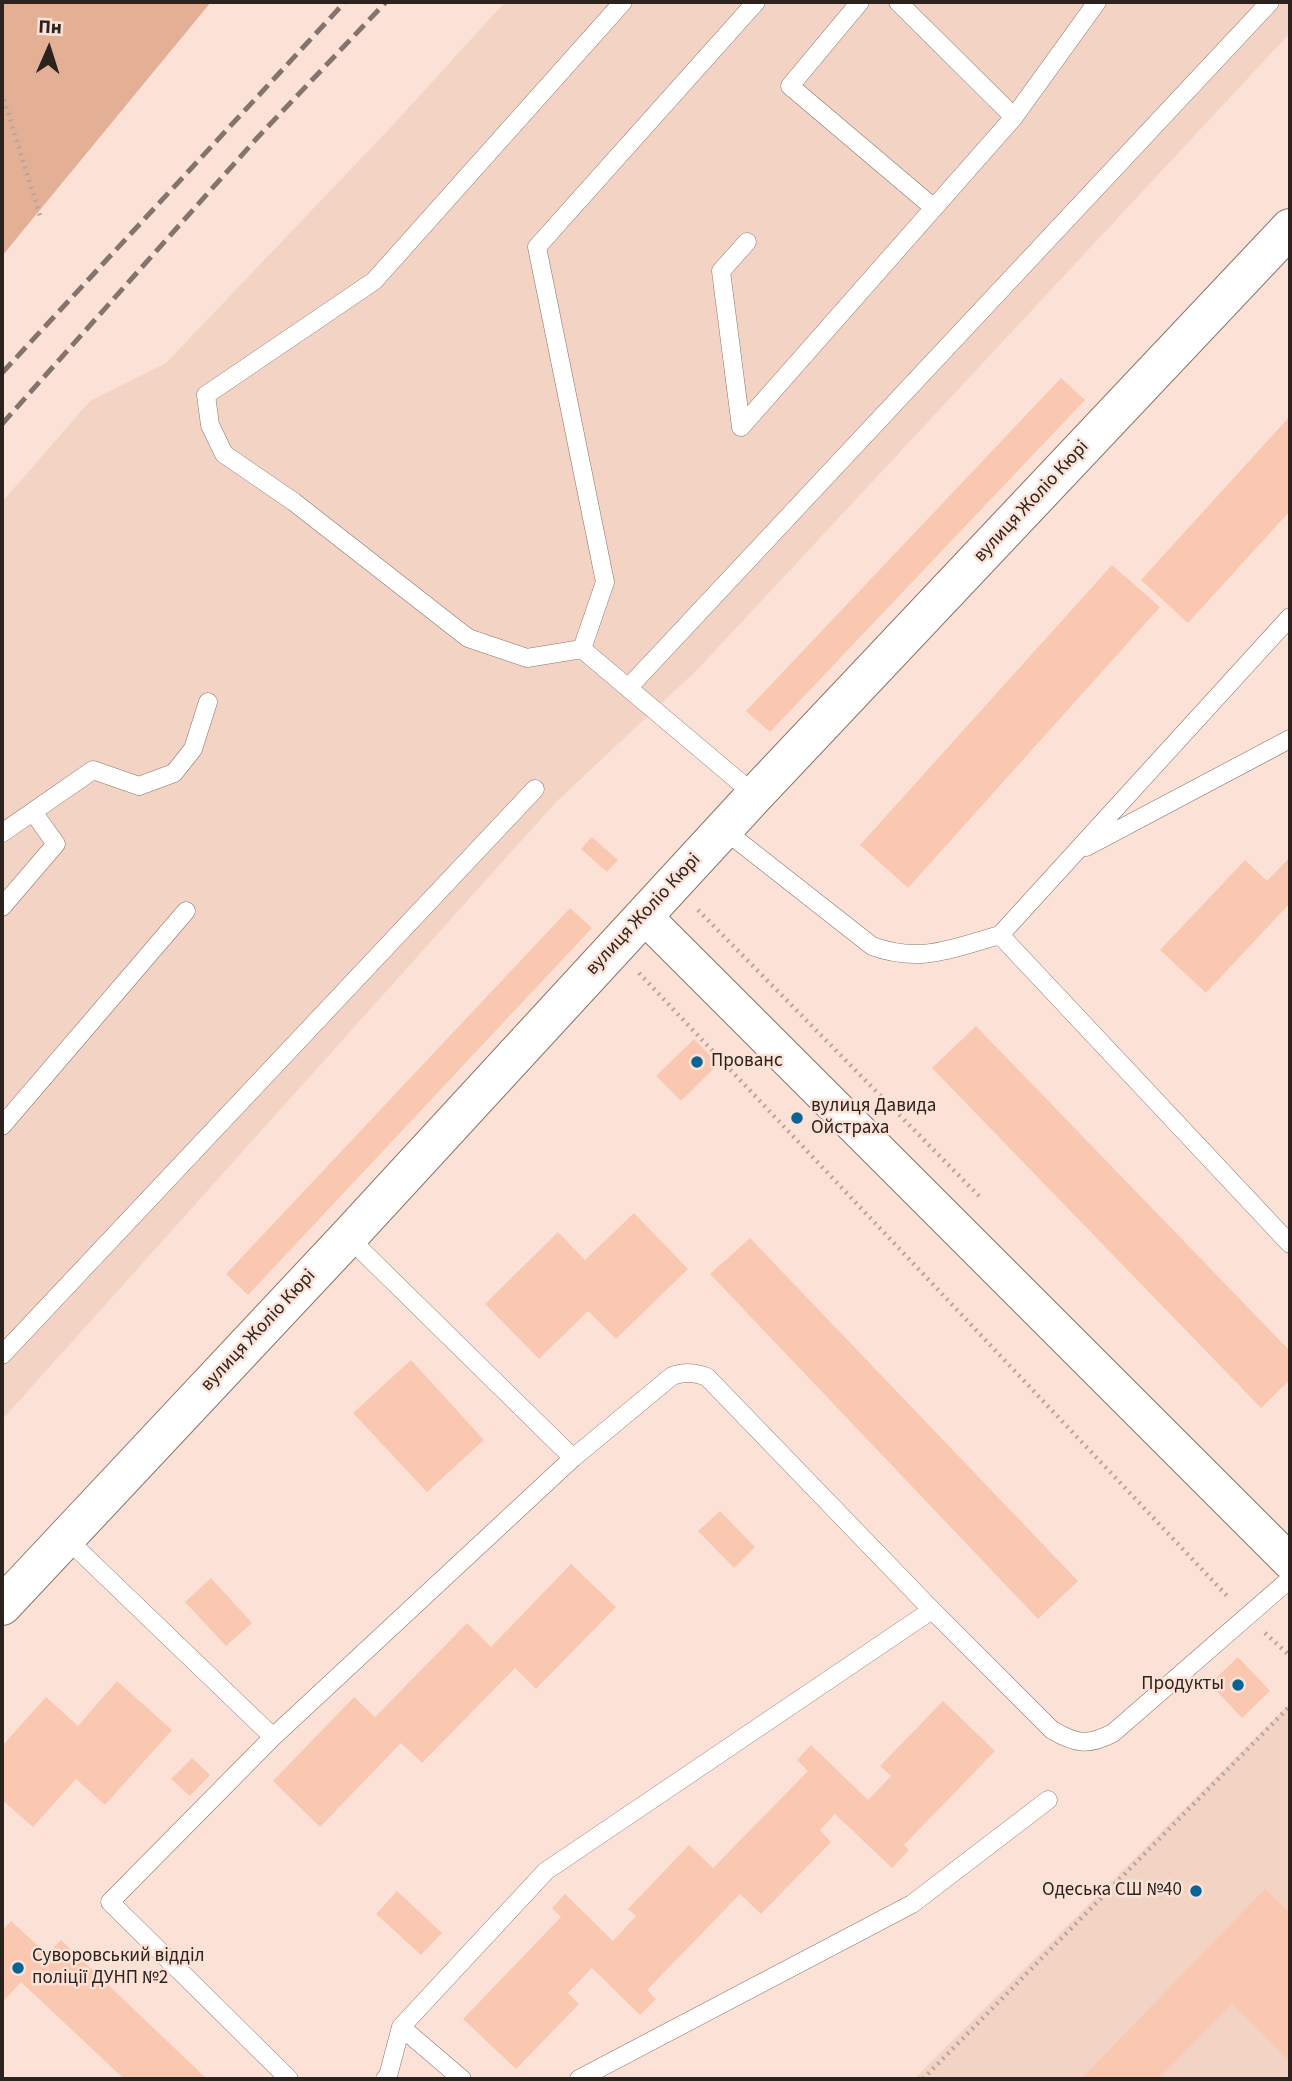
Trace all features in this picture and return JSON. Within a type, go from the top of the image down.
[{"type":"street","name":"вулиця Жоліо Кюрі","points":[[2,1606],[348,1237],[755,794],[1290,228]]},
{"type":"street","points":[[645,916],[1290,1562]]},
{"type":"lane","points":[[623,2],[374,281],[206,395],[210,425],[224,454],[294,502],[468,638],[527,658],[582,649],[755,794]]},
{"type":"lane","points":[[582,649],[605,582],[537,247],[756,2]]},
{"type":"lane","points":[[860,2],[790,86],[934,208]]},
{"type":"lane","points":[[898,2],[1014,117]]},
{"type":"lane","points":[[747,242],[721,271],[741,427],[1014,117],[1097,2]]},
{"type":"lane","points":[[628,688],[1270,2]]},
{"type":"lane","points":[[723,830],[872,946],[911,956],[932,954],[1000,935],[1290,617]]},
{"type":"lane","points":[[2,833],[93,770],[139,786],[174,773],[193,749],[208,702]]},
{"type":"lane","points":[[1073,853],[1290,739]]},
{"type":"lane","points":[[2,1355],[535,789]]},
{"type":"lane","points":[[2,907],[56,844],[33,812]]},
{"type":"lane","points":[[2,1126],[187,911]]},
{"type":"lane","points":[[1000,935],[1290,1244]]},
{"type":"lane","points":[[348,1237],[572,1458]]},
{"type":"lane","points":[[289,2079],[110,1902],[273,1737],[572,1458],[672,1376],[683,1372],[696,1372],[707,1377],[1052,1730],[1067,1738],[1083,1743],[1113,1733],[1290,1579]]},
{"type":"lane","points":[[65,1537],[273,1737]]},
{"type":"lane","points":[[386,2079],[401,2027],[546,1871],[932,1609]]},
{"type":"lane","points":[[579,2079],[912,1904],[1048,1800]]},
{"type":"lane","points":[[401,2027],[462,2079]]},
{"type":"path","points":[[2,93],[41,219]]},
{"type":"path","points":[[614,947],[1247,1617],[1290,1656]]},
{"type":"path","points":[[923,2079],[1290,1706]]},
{"type":"shaded area","points":[[2,2],[211,2],[2,256]]},
{"type":"shaded area","points":[[505,2],[1290,2],[1290,33],[698,669],[555,803],[2,1420],[2,502],[90,401],[166,363],[391,127]]},
{"type":"shaded area","name":"Одеська СШ №40","points":[[1290,1703],[1290,2079],[914,2079]]},
{"type":"building","points":[[1061,378],[1085,400],[770,732],[746,711]]},
{"type":"building","points":[[1290,416],[1290,511],[1188,623],[1141,580]]},
{"type":"building","points":[[1112,565],[1160,607],[908,888],[860,845]]},
{"type":"building","points":[[592,837],[618,860],[607,872],[581,849]]},
{"type":"building","points":[[1290,857],[1290,903],[1206,993],[1160,950],[1245,860],[1267,881]]},
{"type":"building","points":[[570,908],[592,928],[248,1295],[226,1274]]},
{"type":"building","points":[[976,1026],[1290,1351],[1290,1380],[1261,1408],[932,1068]]},
{"type":"building","points":[[694,1039],[718,1064],[681,1101],[656,1076]]},
{"type":"building","points":[[634,1213],[688,1269],[616,1339],[588,1311],[539,1359],[485,1304],[558,1232],[585,1260]]},
{"type":"building","points":[[750,1238],[1078,1581],[1038,1619],[710,1274]]},
{"type":"building","points":[[411,1360],[484,1440],[427,1492],[353,1413]]},
{"type":"building","points":[[720,1511],[755,1547],[734,1568],[698,1531]]},
{"type":"building","points":[[571,1564],[616,1607],[536,1689],[515,1668],[422,1763],[401,1743],[320,1827],[273,1781],[354,1697],[375,1717],[467,1623],[491,1647]]},
{"type":"building","points":[[211,1578],[252,1623],[226,1646],[185,1602]]},
{"type":"building","points":[[1238,1657],[1270,1691],[1242,1718],[1210,1684]]},
{"type":"building","points":[[117,1681],[172,1730],[105,1805],[76,1779],[33,1827],[2,1800],[2,1746],[46,1697],[78,1726]]},
{"type":"building","points":[[943,1701],[995,1751],[904,1845],[909,1850],[892,1868],[835,1814],[820,1830],[831,1842],[761,1914],[740,1894],[647,1990],[656,1999],[640,2015],[592,1968],[568,1993],[579,2004],[516,2069],[463,2019],[561,1917],[552,1908],[565,1894],[613,1941],[636,1916],[628,1909],[689,1845],[713,1868],[808,1771],[797,1760],[811,1745],[868,1800],[891,1776],[880,1766]]},
{"type":"building","points":[[192,1758],[210,1775],[190,1796],[171,1779]]},
{"type":"building","points":[[1265,1889],[1290,1913],[1290,2061],[1232,2004],[1158,2079],[1081,2079]]},
{"type":"building","points":[[397,1891],[442,1933],[421,1955],[376,1914]]},
{"type":"building","points":[[11,1921],[47,1954],[61,1940],[207,2079],[124,2079],[21,1982],[2,2003],[2,1931]]},
{"type":"railway","points":[[2,373],[345,2]]},
{"type":"railway","points":[[2,424],[258,137],[386,2]]},
{"type":"place","name":"Прованс","points":[[697,1062]]},
{"type":"place","name":"вулиця Давида Ойстраха","points":[[797,1118]]},
{"type":"place","name":"Продукты","points":[[1238,1685]]},
{"type":"place","name":"Одеська СШ №40","points":[[1196,1891]]},
{"type":"place","name":"Суворовський відділ поліції ДУНП №2","points":[[18,1968]]}]
